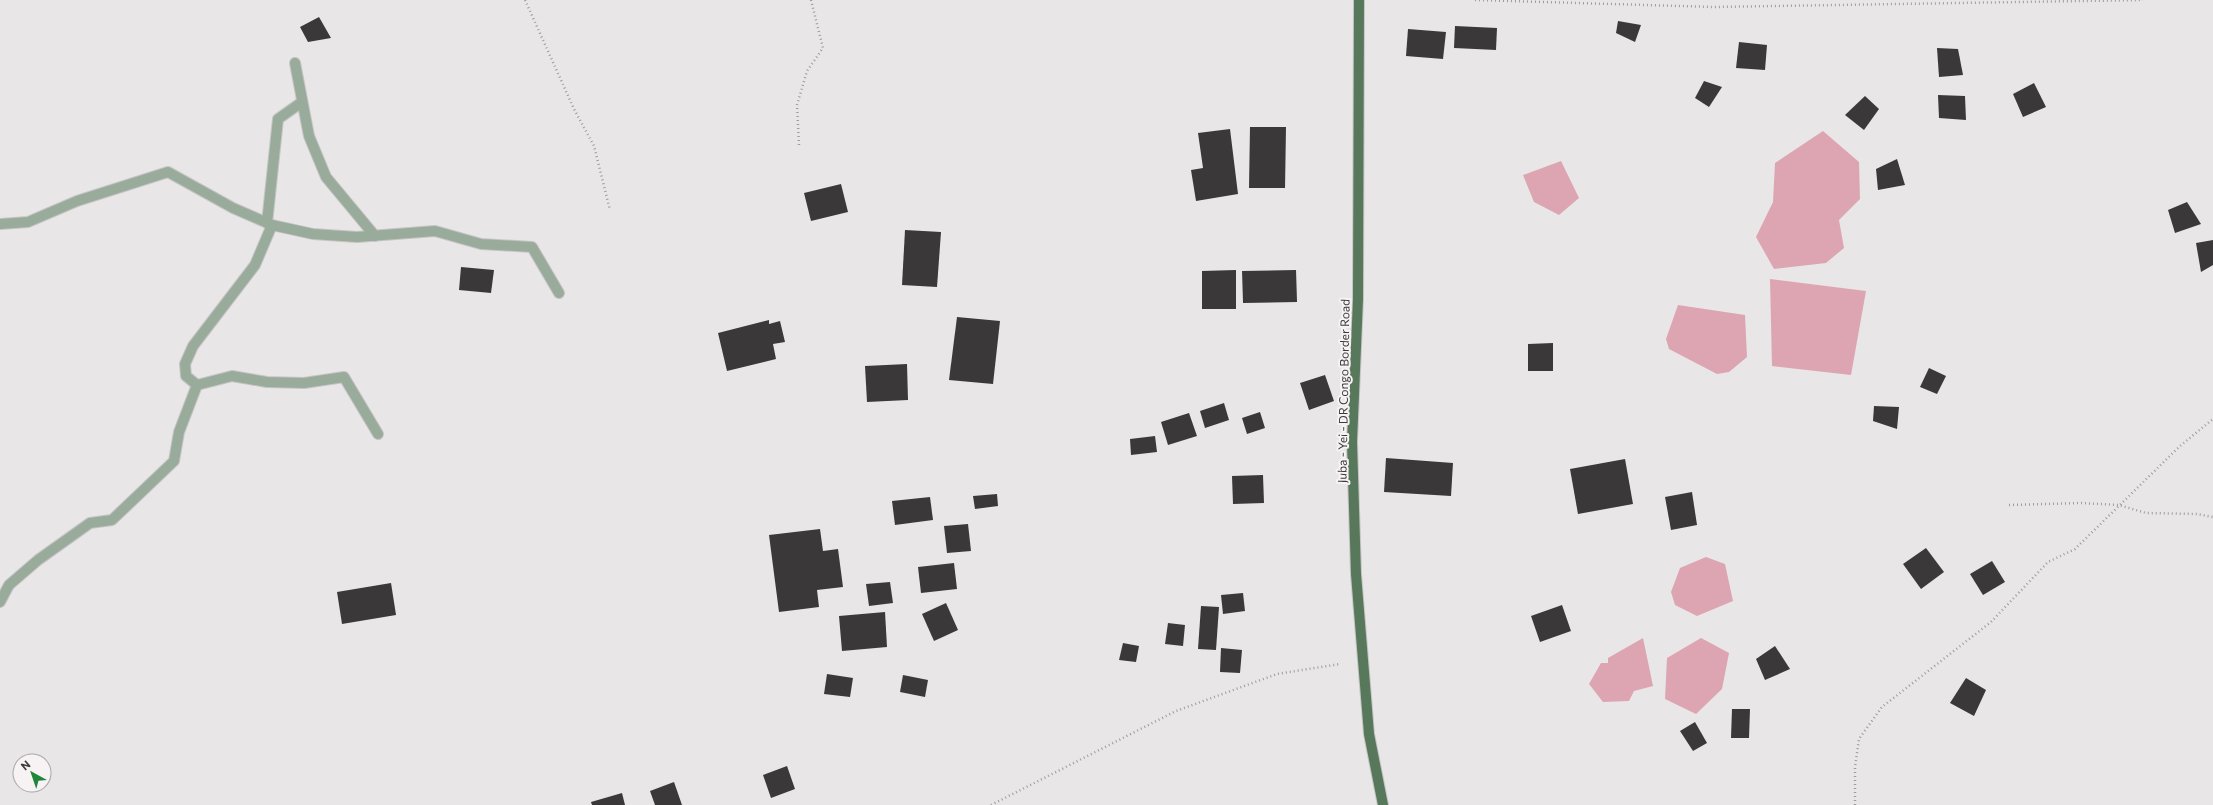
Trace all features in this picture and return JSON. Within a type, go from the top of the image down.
[{"type":"main road","name":"Juba - Yei - DR Congo Border Road","points":[[1359,0],[1358,299],[1352,442],[1356,574],[1369,734],[1384,805]]},
{"type":"street","points":[[295,63],[309,136],[326,177],[375,236]]},
{"type":"street","points":[[197,385],[186,376],[185,364],[193,346],[255,265],[270,224],[278,119],[302,102]]},
{"type":"street","points":[[0,224],[28,222],[77,201],[168,172],[233,208],[270,224],[314,234],[357,237],[435,231],[482,244],[532,247],[559,293]]},
{"type":"street","points":[[197,385],[232,376],[267,382],[289,383],[344,377],[378,434]]},
{"type":"street","points":[[0,602],[9,585],[38,560],[90,523],[112,520],[174,461],[179,432],[197,385]]},
{"type":"path","points":[[525,0],[574,109],[594,146],[610,210]]},
{"type":"path","points":[[799,145],[797,104],[807,72],[823,48],[811,0]]},
{"type":"path","points":[[1475,0],[1714,7],[2143,0]]},
{"type":"path","points":[[1855,805],[1855,767],[1859,739],[1882,707],[1991,622],[2048,562],[2075,549],[2180,446],[2213,419]]},
{"type":"path","points":[[2010,505],[2081,503],[2119,505],[2146,513],[2197,514],[2213,517]]},
{"type":"path","points":[[991,805],[1176,711],[1277,674],[1363,660]]},
{"type":"shaded area","points":[[1823,131],[1859,162],[1860,199],[1839,220],[1844,248],[1826,263],[1774,269],[1756,237],[1773,202],[1775,163]]},
{"type":"shaded area","points":[[1561,161],[1579,198],[1559,215],[1534,202],[1523,175]]},
{"type":"shaded area","points":[[1770,279],[1866,291],[1851,375],[1772,366]]},
{"type":"shaded area","points":[[1678,305],[1745,315],[1747,357],[1729,372],[1717,374],[1669,349],[1666,339]]},
{"type":"shaded area","points":[[1706,557],[1725,564],[1733,601],[1697,616],[1675,605],[1671,592],[1680,568]]},
{"type":"shaded area","points":[[1643,638],[1653,686],[1634,691],[1629,701],[1603,702],[1589,684],[1601,663],[1608,663],[1608,658]]},
{"type":"shaded area","points":[[1701,638],[1729,653],[1722,689],[1696,714],[1665,699],[1667,658]]},
{"type":"building","points":[[319,17],[331,38],[308,42],[300,27]]},
{"type":"building","points":[[1618,21],[1641,25],[1635,42],[1616,33]]},
{"type":"building","points":[[1455,26],[1497,28],[1496,50],[1454,48]]},
{"type":"building","points":[[1408,29],[1446,32],[1443,59],[1406,56]]},
{"type":"building","points":[[1739,42],[1767,45],[1765,70],[1736,68]]},
{"type":"building","points":[[1937,48],[1958,49],[1963,75],[1939,77]]},
{"type":"building","points":[[1704,81],[1722,87],[1709,107],[1695,98]]},
{"type":"building","points":[[2034,83],[2046,107],[2023,117],[2013,94]]},
{"type":"building","points":[[1938,95],[1965,96],[1966,120],[1939,118]]},
{"type":"building","points":[[1865,96],[1879,109],[1864,130],[1845,115]]},
{"type":"building","points":[[1250,127],[1286,127],[1285,188],[1249,188]]},
{"type":"building","points":[[1230,129],[1238,194],[1196,201],[1191,170],[1203,168],[1198,133]]},
{"type":"building","points":[[1897,159],[1905,185],[1878,190],[1876,169]]},
{"type":"building","points":[[841,184],[848,212],[811,221],[804,193]]},
{"type":"building","points":[[2187,202],[2201,224],[2175,233],[2168,210]]},
{"type":"building","points":[[905,230],[941,232],[937,287],[902,285]]},
{"type":"building","points":[[2213,240],[2213,265],[2201,272],[2196,243]]},
{"type":"building","points":[[461,267],[494,270],[491,293],[459,290]]},
{"type":"building","points":[[1236,270],[1236,309],[1202,309],[1202,271]]},
{"type":"building","points":[[1296,270],[1297,302],[1243,303],[1242,271]]},
{"type":"building","points":[[957,317],[1000,321],[993,384],[949,380]]},
{"type":"building","points":[[769,320],[769,324],[780,321],[785,342],[773,344],[776,359],[727,371],[718,333]]},
{"type":"building","points":[[1553,343],[1553,371],[1528,371],[1528,344]]},
{"type":"building","points":[[907,364],[908,400],[867,402],[865,366]]},
{"type":"building","points":[[1929,368],[1946,376],[1937,394],[1920,387]]},
{"type":"building","points":[[1325,375],[1334,401],[1309,410],[1300,383]]},
{"type":"building","points":[[1224,403],[1229,420],[1205,428],[1200,411]]},
{"type":"building","points":[[1874,406],[1899,407],[1897,429],[1873,421]]},
{"type":"building","points":[[1260,412],[1265,428],[1247,434],[1242,418]]},
{"type":"building","points":[[1189,413],[1197,436],[1168,445],[1161,422]]},
{"type":"building","points":[[1155,436],[1157,452],[1131,455],[1130,439]]},
{"type":"building","points":[[1386,458],[1453,463],[1451,496],[1384,492]]},
{"type":"building","points":[[1625,459],[1633,504],[1578,514],[1570,469]]},
{"type":"building","points":[[1263,475],[1264,503],[1233,504],[1232,476]]},
{"type":"building","points":[[1692,492],[1697,525],[1671,530],[1665,497]]},
{"type":"building","points":[[997,494],[998,506],[975,509],[973,496]]},
{"type":"building","points":[[930,497],[933,520],[895,525],[892,501]]},
{"type":"building","points":[[968,524],[971,551],[947,553],[944,526]]},
{"type":"building","points":[[820,529],[823,551],[838,549],[843,587],[817,590],[819,607],[779,612],[769,535]]},
{"type":"building","points":[[1926,548],[1944,572],[1921,589],[1903,564]]},
{"type":"building","points":[[1992,561],[2005,582],[1983,595],[1970,574]]},
{"type":"building","points":[[954,563],[957,589],[921,593],[918,567]]},
{"type":"building","points":[[890,582],[893,603],[869,606],[866,584]]},
{"type":"building","points":[[391,583],[396,615],[342,624],[337,592]]},
{"type":"building","points":[[1243,593],[1245,611],[1223,614],[1221,595]]},
{"type":"building","points":[[946,603],[958,630],[934,641],[922,614]]},
{"type":"building","points":[[1562,605],[1571,631],[1540,642],[1531,616]]},
{"type":"building","points":[[1201,606],[1219,607],[1216,650],[1198,649]]},
{"type":"building","points":[[885,612],[887,647],[842,651],[839,616]]},
{"type":"building","points":[[1168,623],[1185,625],[1183,646],[1165,644]]},
{"type":"building","points":[[1123,643],[1139,646],[1136,662],[1119,660]]},
{"type":"building","points":[[1775,646],[1790,669],[1765,680],[1756,659]]},
{"type":"building","points":[[1221,648],[1242,650],[1240,673],[1220,672]]},
{"type":"building","points":[[827,674],[853,678],[850,697],[824,694]]},
{"type":"building","points":[[903,675],[928,680],[925,697],[900,692]]},
{"type":"building","points":[[1966,678],[1986,690],[1974,716],[1950,703]]},
{"type":"building","points":[[1732,709],[1750,709],[1749,738],[1731,738]]},
{"type":"building","points":[[1695,722],[1707,743],[1693,751],[1680,731]]},
{"type":"building","points":[[787,766],[795,789],[771,798],[763,775]]},
{"type":"building","points":[[674,782],[682,805],[655,805],[650,791]]},
{"type":"building","points":[[622,793],[625,805],[592,805],[591,802]]}]
